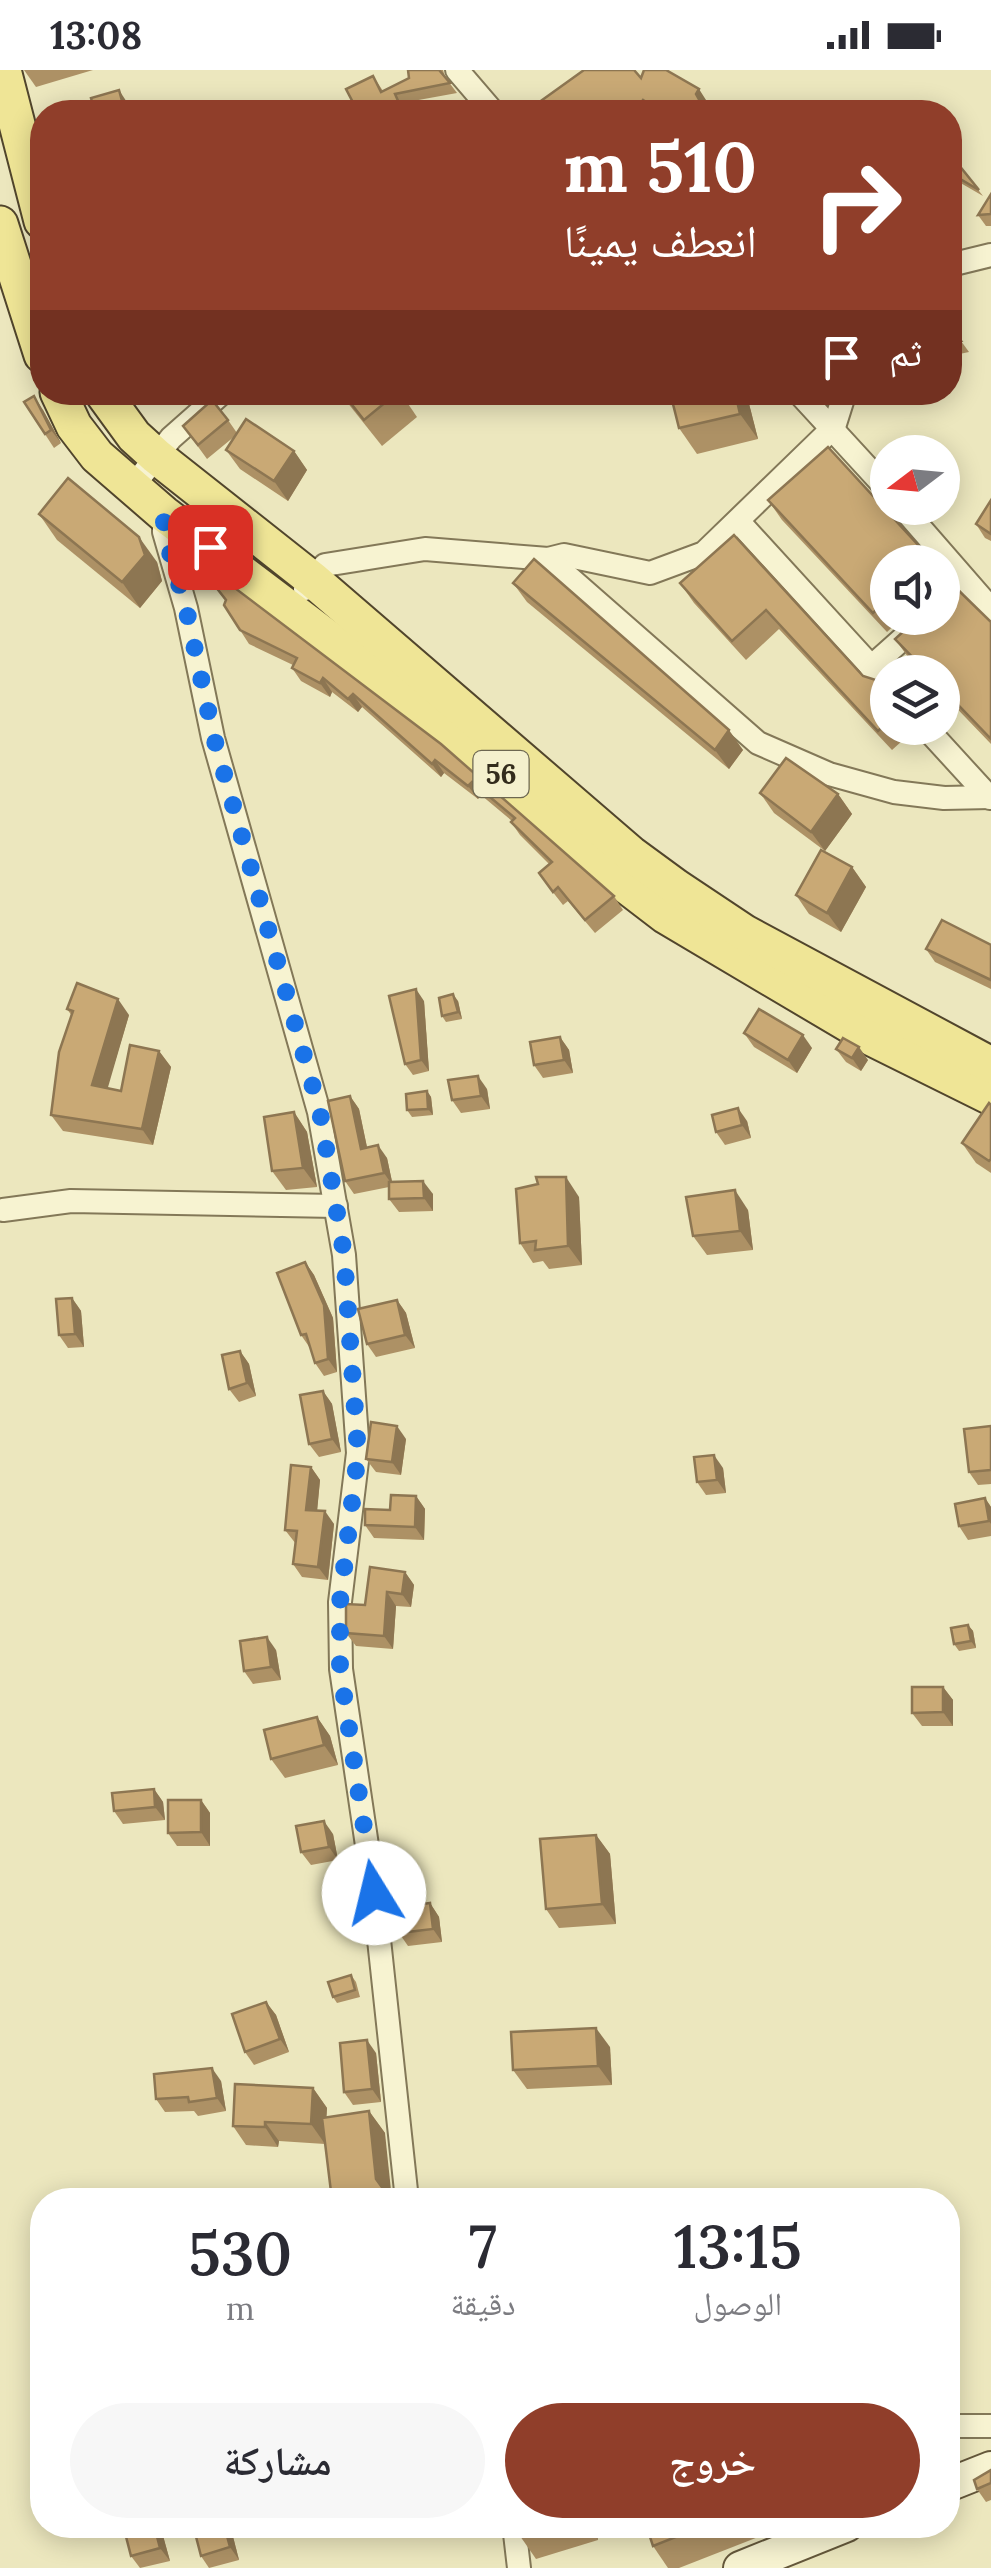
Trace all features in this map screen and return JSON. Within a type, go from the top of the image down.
[{"type":"main road","points":[[4,70],[30,173]]},
{"type":"main road","points":[[0,224],[30,318]]},
{"type":"main road","name":"56","points":[[64,405],[74,426],[98,456],[164,514],[464,741],[619,880],[666,916],[872,1038],[991,1098]]},
{"type":"main road","name":"56","points":[[111,405],[134,436],[156,456],[312,580],[630,854],[745,933],[991,1065]]},
{"type":"main road","points":[[960,2480],[991,2468]]},
{"type":"main road","points":[[740,2568],[815,2538]]},
{"type":"street","points":[[457,70],[483,100]]},
{"type":"street","points":[[962,263],[991,255]]},
{"type":"street","points":[[133,486],[156,456],[209,405]]},
{"type":"street","points":[[811,405],[870,469]]},
{"type":"street","points":[[290,608],[325,566],[425,549],[548,559],[564,555],[650,573],[704,553],[834,427],[841,405]]},
{"type":"street","points":[[164,514],[164,532],[186,608],[214,738],[320,1112],[336,1206],[358,1413],[340,1602],[340,1669],[374,1893],[406,2188]]},
{"type":"street","points":[[738,520],[870,666]]},
{"type":"street","points":[[915,525],[961,587],[991,610]]},
{"type":"street","points":[[548,559],[758,743],[829,774],[894,792],[991,798]]},
{"type":"street","points":[[884,655],[907,635]]},
{"type":"street","points":[[942,745],[991,798]]},
{"type":"street","points":[[3,1210],[71,1201],[336,1206]]},
{"type":"street","points":[[960,2426],[991,2426]]},
{"type":"street","points":[[516,2538],[519,2568]]},
{"type":"building","points":[[408,70],[439,70],[450,83],[395,94],[398,100],[352,100],[346,89],[373,76],[381,92],[409,78]]},
{"type":"building","points":[[584,70],[634,70],[641,78],[644,70],[666,70],[699,89],[696,94],[699,100],[542,100]]},
{"type":"building","points":[[119,90],[122,100],[92,100]]},
{"type":"building","points":[[962,169],[979,190],[962,180]]},
{"type":"building","points":[[991,194],[991,214],[978,215]]},
{"type":"building","points":[[30,398],[30,405],[38,405],[51,430],[45,434],[24,402]]},
{"type":"building","points":[[206,405],[216,405],[228,420],[198,445],[183,426]]},
{"type":"building","points":[[352,405],[382,405],[364,420]]},
{"type":"building","points":[[673,405],[738,405],[740,414],[679,428]]},
{"type":"building","points":[[246,419],[294,451],[274,481],[226,450]]},
{"type":"building","points":[[828,447],[870,493],[870,525],[900,525],[918,545],[870,545],[870,610],[768,500]]},
{"type":"building","points":[[68,478],[139,537],[145,555],[122,582],[39,514]]},
{"type":"building","points":[[991,500],[991,534],[976,524]]},
{"type":"building","points":[[734,535],[863,676],[870,678],[870,722],[766,610],[732,641],[680,583]]},
{"type":"building","points":[[190,554],[441,744],[614,896],[585,920],[558,887],[553,892],[539,873],[552,862],[511,822],[515,818],[472,782],[468,786],[435,760],[432,764],[353,694],[348,699],[323,678],[320,683],[292,668],[297,658],[240,630],[224,605],[226,600]]},
{"type":"building","points":[[534,559],[729,730],[715,750],[513,583]]},
{"type":"building","points":[[960,592],[991,622],[991,739],[960,707],[960,655],[911,655],[895,639],[899,635],[960,635]]},
{"type":"building","points":[[786,758],[838,794],[811,832],[760,793]]},
{"type":"building","points":[[821,850],[852,867],[827,913],[796,895]]},
{"type":"building","points":[[942,920],[991,945],[991,980],[926,949]]},
{"type":"building","points":[[77,983],[118,999],[92,1085],[121,1091],[130,1045],[159,1051],[142,1129],[51,1115],[59,1052],[73,1011],[67,1009]]},
{"type":"building","points":[[416,989],[421,1060],[405,1064],[389,996]]},
{"type":"building","points":[[453,994],[458,1012],[442,1016],[439,998]]},
{"type":"building","points":[[759,1009],[803,1035],[788,1060],[744,1033]]},
{"type":"building","points":[[560,1037],[564,1060],[534,1065],[530,1042]]},
{"type":"building","points":[[843,1038],[859,1047],[852,1058],[836,1049]]},
{"type":"building","points":[[478,1076],[481,1096],[452,1100],[448,1080]]},
{"type":"building","points":[[427,1091],[428,1109],[407,1110],[406,1094]]},
{"type":"building","points":[[350,1096],[361,1149],[378,1145],[384,1173],[345,1181],[328,1101]]},
{"type":"building","points":[[989,1103],[991,1159],[989,1161],[962,1143]]},
{"type":"building","points":[[738,1108],[742,1125],[716,1132],[712,1115]]},
{"type":"building","points":[[294,1112],[303,1168],[272,1171],[264,1117]]},
{"type":"building","points":[[536,1177],[566,1177],[568,1246],[535,1250],[536,1241],[520,1243],[516,1189],[538,1184]]},
{"type":"building","points":[[423,1181],[424,1198],[389,1199],[389,1182]]},
{"type":"building","points":[[735,1190],[740,1231],[693,1236],[686,1197]]},
{"type":"building","points":[[305,1262],[324,1305],[328,1359],[315,1363],[277,1273]]},
{"type":"building","points":[[72,1298],[75,1334],[59,1335],[56,1299]]},
{"type":"building","points":[[397,1300],[405,1335],[367,1344],[358,1309]]},
{"type":"building","points":[[240,1351],[247,1383],[229,1389],[222,1355]]},
{"type":"building","points":[[323,1391],[332,1439],[309,1444],[300,1395]]},
{"type":"building","points":[[371,1422],[397,1426],[392,1462],[366,1459]]},
{"type":"building","points":[[991,1426],[991,1470],[969,1472],[964,1429]]},
{"type":"building","points":[[714,1455],[717,1480],[697,1482],[694,1457]]},
{"type":"building","points":[[291,1465],[311,1467],[306,1510],[325,1511],[318,1567],[293,1564],[297,1531],[285,1530]]},
{"type":"building","points":[[391,1495],[416,1496],[415,1527],[365,1525],[365,1509],[390,1510]]},
{"type":"building","points":[[985,1498],[989,1521],[959,1526],[955,1504]]},
{"type":"building","points":[[370,1567],[405,1572],[402,1594],[387,1592],[384,1636],[346,1633],[346,1604],[365,1605]]},
{"type":"building","points":[[968,1625],[971,1641],[954,1644],[951,1628]]},
{"type":"building","points":[[267,1637],[271,1667],[244,1671],[240,1641]]},
{"type":"building","points":[[912,1687],[943,1687],[943,1712],[912,1713]]},
{"type":"building","points":[[317,1717],[324,1745],[271,1759],[264,1730]]},
{"type":"building","points":[[154,1789],[155,1807],[114,1811],[112,1793]]},
{"type":"building","points":[[168,1800],[201,1800],[201,1832],[168,1833]]},
{"type":"building","points":[[324,1821],[329,1847],[301,1852],[296,1826]]},
{"type":"building","points":[[596,1835],[602,1904],[546,1909],[540,1839]]},
{"type":"building","points":[[430,1903],[433,1929],[399,1933],[396,1908]]},
{"type":"building","points":[[351,1975],[355,1990],[333,1997],[328,1982]]},
{"type":"building","points":[[266,2002],[280,2039],[245,2052],[232,2014]]},
{"type":"building","points":[[596,2028],[598,2066],[513,2070],[511,2032]]},
{"type":"building","points":[[367,2040],[372,2089],[344,2092],[340,2043]]},
{"type":"building","points":[[212,2068],[217,2098],[189,2102],[188,2097],[156,2099],[154,2074]]},
{"type":"building","points":[[235,2084],[313,2088],[311,2124],[265,2122],[265,2127],[233,2126]]},
{"type":"building","points":[[369,2111],[376,2179],[383,2188],[331,2188],[322,2118]]},
{"type":"building","points":[[991,2470],[991,2483],[977,2489],[974,2480]]},
{"type":"building","points":[[126,2538],[157,2538],[160,2548],[131,2556]]},
{"type":"building","points":[[196,2538],[228,2538],[230,2547],[201,2556]]},
{"type":"building","points":[[650,2538],[673,2538],[653,2546]]},
{"type":"route","points":[[210,547],[164,514],[164,532],[186,608],[214,738],[320,1112],[344,1254],[358,1453],[340,1602],[340,1669],[374,1893]]}]
